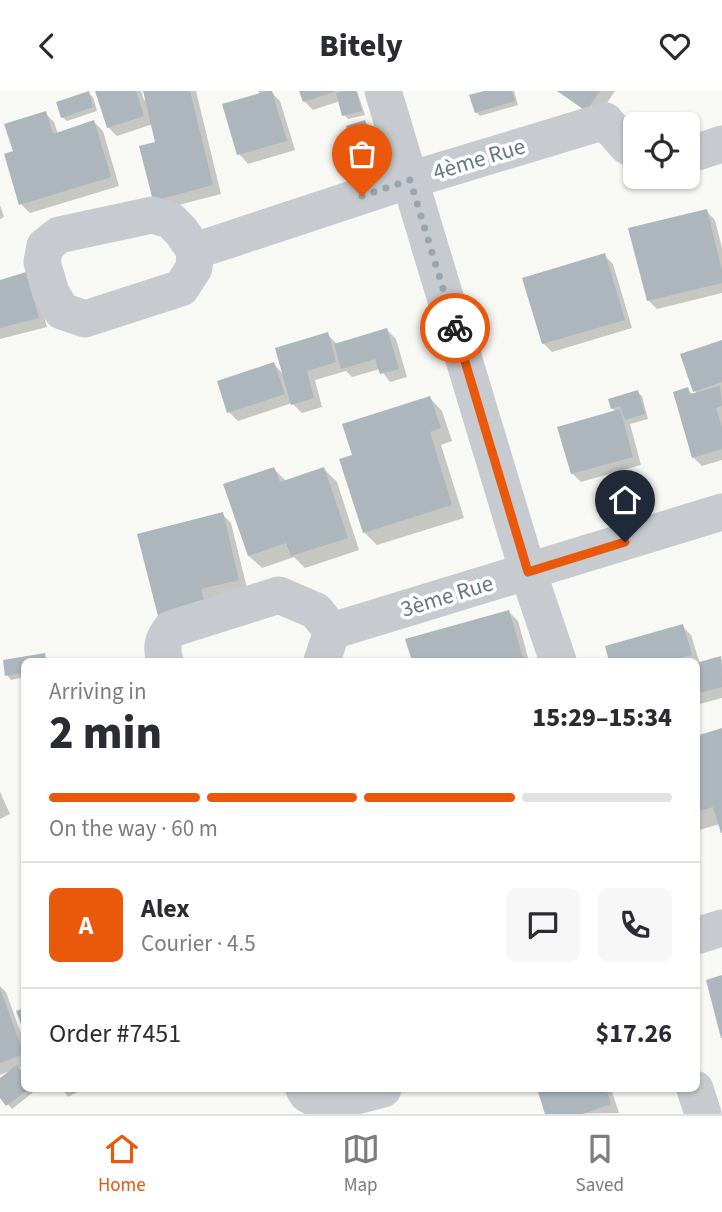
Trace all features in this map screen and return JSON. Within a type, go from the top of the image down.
[{"type":"street","points":[[383,91],[528,572],[557,658]]},
{"type":"street","points":[[609,106],[623,137]]},
{"type":"street","name":"4ème Rue","points":[[195,251],[410,180],[609,106]]},
{"type":"street","points":[[700,151],[722,144]]},
{"type":"street","name":"3ème Rue","points":[[327,646],[528,572],[722,512]]},
{"type":"street","points":[[164,658],[164,638],[171,629],[279,595],[316,611],[327,646]]},
{"type":"street","points":[[700,935],[722,928]]},
{"type":"street","points":[[306,1092],[325,1104],[371,1092]]},
{"type":"street","points":[[696,1092],[703,1114]]},
{"type":"building","points":[[89,91],[93,107],[61,118],[56,102]]},
{"type":"building","points":[[95,91],[136,91],[144,116],[107,128]]},
{"type":"building","points":[[143,91],[190,91],[213,185],[153,201],[139,146],[155,142]]},
{"type":"building","points":[[272,91],[287,141],[237,155],[222,104]]},
{"type":"building","points":[[299,91],[334,91],[334,92],[303,102]]},
{"type":"building","points":[[356,91],[362,111],[342,116],[336,93]]},
{"type":"building","points":[[484,91],[512,91],[515,101],[475,113],[469,95]]},
{"type":"building","points":[[557,91],[600,91],[586,111]]},
{"type":"building","points":[[46,111],[53,134],[94,120],[111,177],[19,205],[4,154],[13,151],[4,124]]},
{"type":"building","points":[[365,120],[378,161],[358,168],[346,126]]},
{"type":"building","points":[[707,209],[722,271],[722,283],[647,301],[628,228]]},
{"type":"building","points":[[605,253],[625,320],[542,344],[522,278]]},
{"type":"building","points":[[26,272],[39,318],[0,328],[0,280]]},
{"type":"building","points":[[387,328],[399,369],[380,374],[375,359],[341,369],[334,344]]},
{"type":"building","points":[[328,332],[336,362],[307,371],[314,398],[291,405],[275,348]]},
{"type":"building","points":[[722,340],[722,382],[693,392],[680,354]]},
{"type":"building","points":[[274,362],[285,394],[227,413],[217,381]]},
{"type":"building","points":[[720,386],[722,406],[716,408],[722,428],[722,449],[692,458],[673,392],[688,387],[690,394]]},
{"type":"building","points":[[638,390],[645,414],[625,420],[620,406],[611,409],[608,399]]},
{"type":"building","points":[[430,396],[441,428],[430,432],[452,505],[363,533],[339,459],[352,455],[342,424]]},
{"type":"building","points":[[620,409],[633,457],[571,474],[557,427]]},
{"type":"building","points":[[274,467],[280,482],[324,467],[348,538],[291,556],[286,543],[248,556],[223,484]]},
{"type":"building","points":[[223,512],[239,580],[201,589],[205,604],[158,616],[137,534]]},
{"type":"building","points":[[509,610],[523,658],[411,658],[405,639]]},
{"type":"building","points":[[683,624],[692,655],[680,658],[608,658],[605,646]]},
{"type":"building","points":[[45,653],[46,658],[21,658],[21,673],[5,676],[3,660]]},
{"type":"building","points":[[721,656],[722,687],[700,693],[700,662]]},
{"type":"building","points":[[722,728],[722,833],[713,807],[700,811],[700,735]]},
{"type":"building","points":[[722,975],[722,1038],[721,1038],[706,980]]},
{"type":"building","points":[[0,989],[21,1046],[21,1055],[0,1063]]},
{"type":"building","points":[[21,1009],[21,1024],[16,1011]]},
{"type":"building","points":[[17,1065],[21,1070],[21,1092],[25,1092],[6,1106],[0,1098],[0,1078]]},
{"type":"building","points":[[538,1092],[607,1092],[611,1104],[582,1114],[545,1114]]},
{"type":"way so far","points":[[362,196],[410,180],[455,328]]},
{"type":"route","points":[[455,328],[528,572],[625,542]]}]
